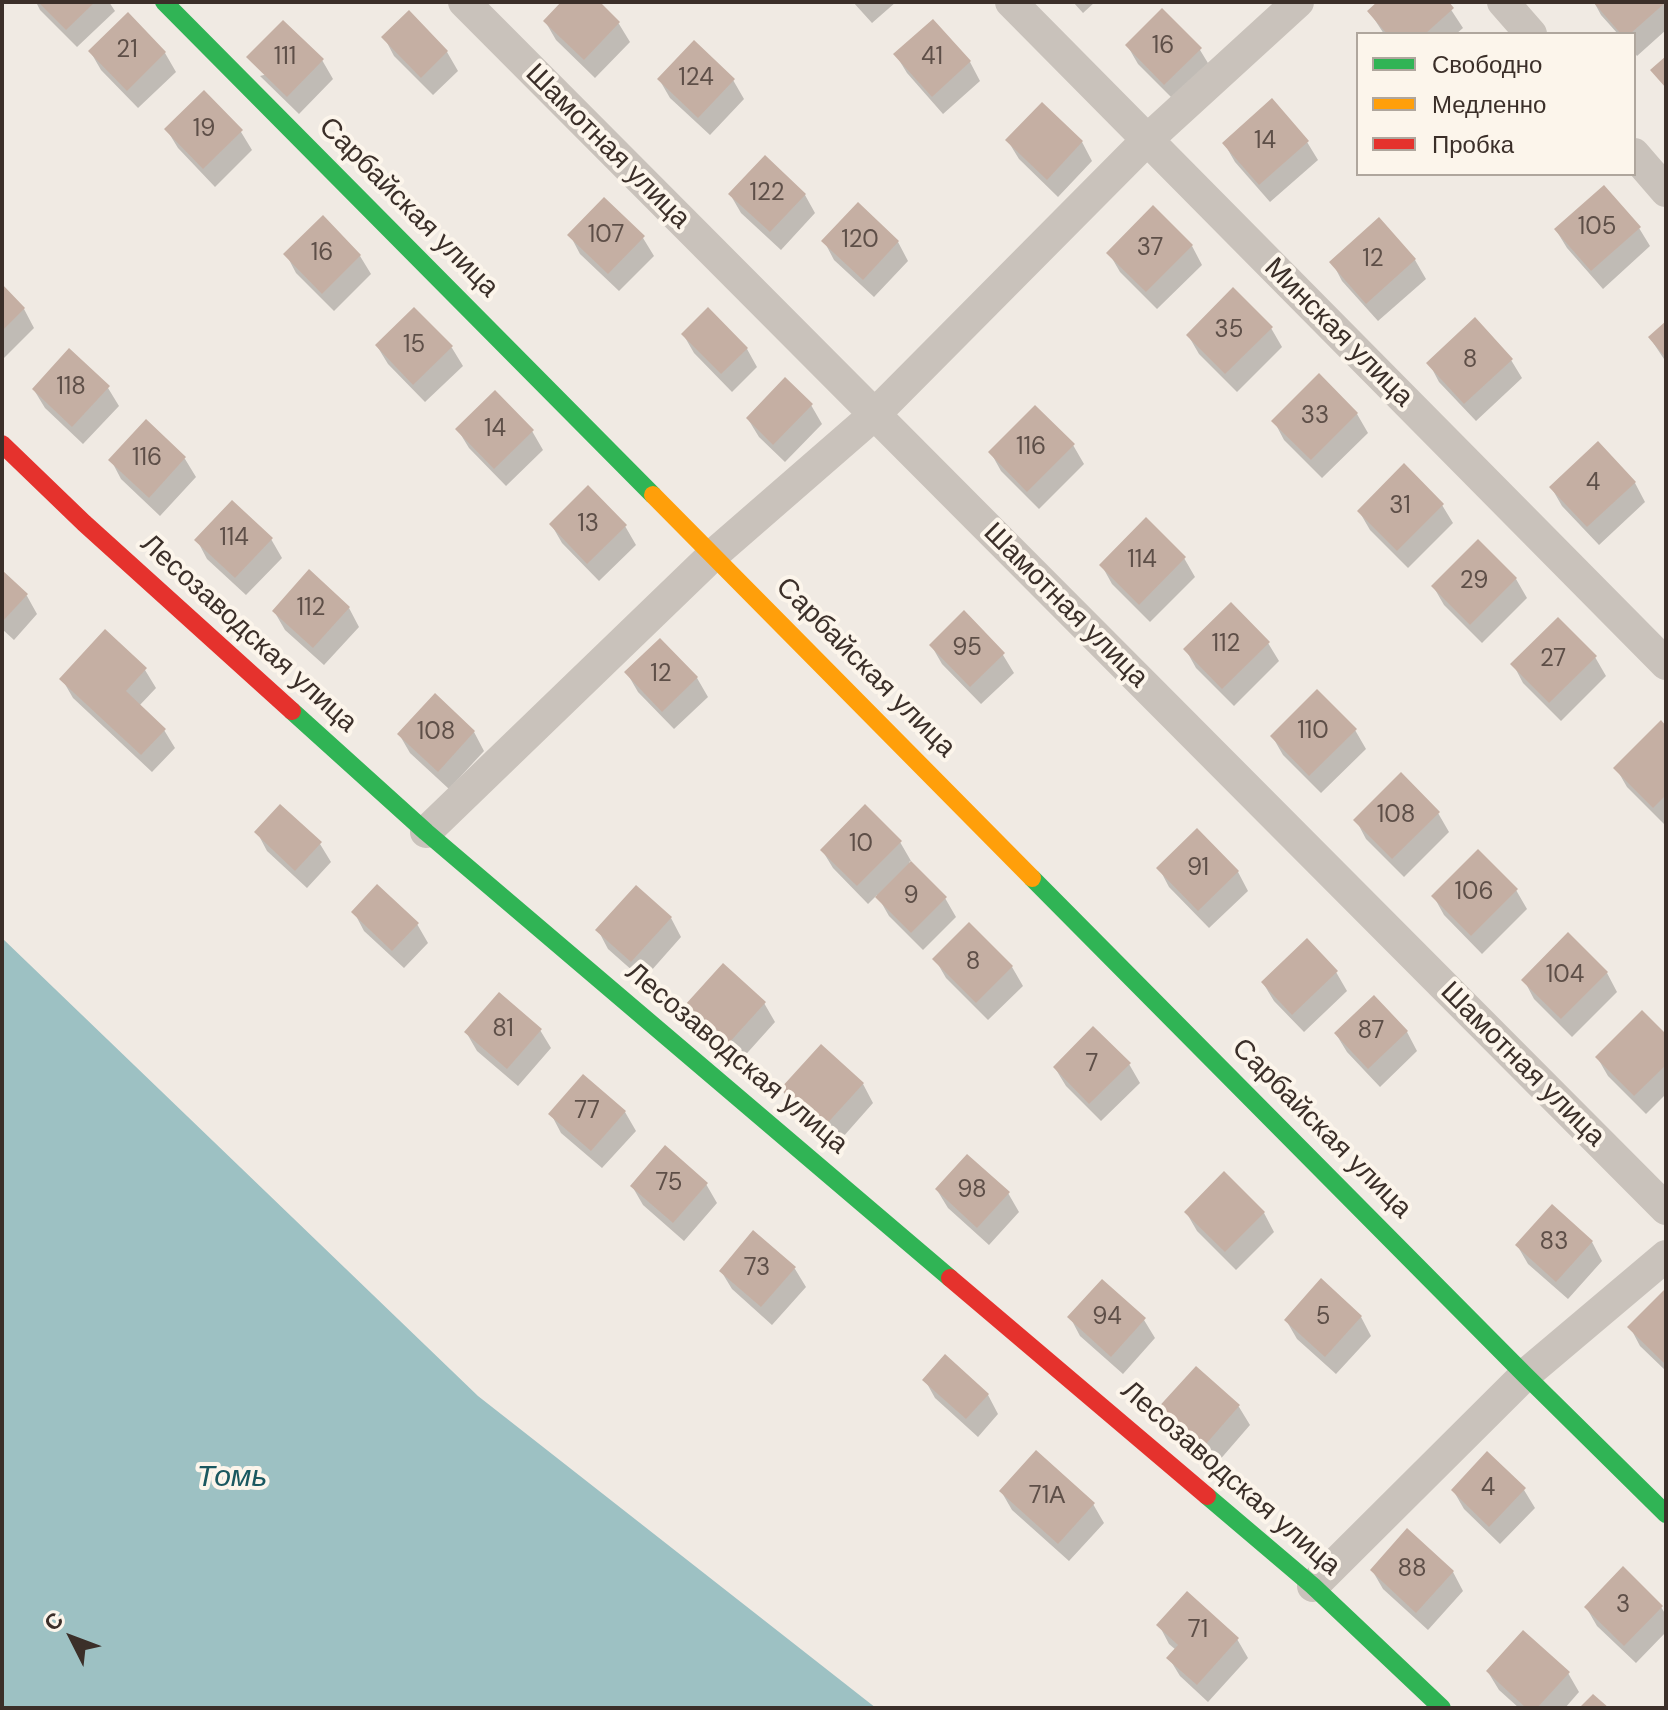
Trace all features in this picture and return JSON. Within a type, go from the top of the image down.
[{"type":"street","name":"Сарбайская улица","points":[[164,2],[1666,1514]]},
{"type":"street","name":"Шамотная улица","points":[[464,2],[1666,1209]]},
{"type":"street","name":"Минская улица","points":[[1011,2],[1666,664]]},
{"type":"street","points":[[426,832],[713,555],[874,415],[1147,140],[1298,2]]},
{"type":"street","points":[[1503,2],[1529,32]]},
{"type":"street","points":[[1636,156],[1666,191]]},
{"type":"street","name":"Лесозаводская улица","points":[[2,444],[84,523],[426,832],[1313,1586],[1442,1708]]},
{"type":"street","points":[[1313,1586],[1525,1375],[1666,1256]]},
{"type":"water","name":"Томь","points":[[2,938],[478,1396],[876,1708],[2,1708]]},
{"type":"building","points":[[38,2],[95,2],[66,30]]},
{"type":"building","points":[[561,2],[600,2],[620,22],[584,60],[543,21]]},
{"type":"building","points":[[1377,2],[1449,2],[1454,8],[1427,32],[1385,32],[1367,11]]},
{"type":"building","points":[[1593,2],[1666,2],[1632,32],[1619,32]]},
{"type":"building","points":[[1162,8],[1202,48],[1164,85],[1125,45]]},
{"type":"building","points":[[409,10],[448,51],[421,78],[381,37]]},
{"type":"building","points":[[128,12],[166,52],[127,91],[88,51]]},
{"type":"building","points":[[933,19],[971,61],[932,97],[893,54]]},
{"type":"building","points":[[283,20],[324,59],[287,97],[246,57]]},
{"type":"building","points":[[694,40],[735,79],[698,118],[657,79]]},
{"type":"building","points":[[1666,56],[1666,88],[1650,70]]},
{"type":"building","points":[[204,90],[243,130],[203,169],[164,129]]},
{"type":"building","points":[[1272,98],[1309,141],[1259,185],[1222,143]]},
{"type":"building","points":[[1042,102],[1083,141],[1047,180],[1005,140]]},
{"type":"building","points":[[765,155],[806,194],[770,232],[728,194]]},
{"type":"building","points":[[1604,185],[1641,227],[1591,271],[1554,229]]},
{"type":"building","points":[[604,197],[645,236],[608,274],[567,235]]},
{"type":"building","points":[[858,202],[899,241],[863,280],[821,241]]},
{"type":"building","points":[[1153,205],[1193,245],[1146,292],[1106,253]]},
{"type":"building","points":[[323,215],[361,255],[322,294],[283,254]]},
{"type":"building","points":[[1379,217],[1416,259],[1366,304],[1329,262]]},
{"type":"building","points":[[2,284],[25,308],[2,331]]},
{"type":"building","points":[[1233,287],[1273,327],[1225,374],[1186,335]]},
{"type":"building","points":[[414,307],[453,346],[413,385],[375,345]]},
{"type":"building","points":[[708,307],[748,348],[721,374],[681,334]]},
{"type":"building","points":[[1475,317],[1513,359],[1464,404],[1426,363]]},
{"type":"building","points":[[1666,321],[1666,358],[1648,337]]},
{"type":"building","points":[[69,348],[110,386],[72,427],[32,389]]},
{"type":"building","points":[[1319,373],[1358,413],[1311,460],[1271,421]]},
{"type":"building","points":[[785,377],[813,404],[773,445],[746,418]]},
{"type":"building","points":[[495,390],[534,430],[494,469],[455,429]]},
{"type":"building","points":[[1035,405],[1075,444],[1027,492],[988,452]]},
{"type":"building","points":[[146,419],[186,457],[149,498],[108,460]]},
{"type":"building","points":[[1598,441],[1636,482],[1587,527],[1549,487]]},
{"type":"building","points":[[1404,463],[1444,504],[1397,551],[1357,511]]},
{"type":"building","points":[[588,485],[627,525],[587,564],[549,524]]},
{"type":"building","points":[[232,500],[273,538],[235,578],[194,540]]},
{"type":"building","points":[[1146,517],[1186,557],[1139,605],[1099,565]]},
{"type":"building","points":[[1478,539],[1517,578],[1470,625],[1431,586]]},
{"type":"building","points":[[309,569],[350,607],[313,648],[272,611]]},
{"type":"building","points":[[2,570],[28,594],[2,622]]},
{"type":"building","points":[[1231,602],[1270,642],[1222,689],[1183,649]]},
{"type":"building","points":[[964,610],[1005,653],[970,687],[929,645]]},
{"type":"building","points":[[1558,617],[1597,656],[1549,703],[1510,664]]},
{"type":"building","points":[[105,629],[147,668],[126,691],[166,729],[141,755],[59,679]]},
{"type":"building","points":[[660,638],[698,677],[662,712],[624,672]]},
{"type":"building","points":[[1317,689],[1357,729],[1309,776],[1270,736]]},
{"type":"building","points":[[435,693],[475,731],[438,772],[397,734]]},
{"type":"building","points":[[1661,720],[1666,726],[1666,795],[1653,808],[1613,768]]},
{"type":"building","points":[[1401,772],[1440,812],[1392,859],[1353,820]]},
{"type":"building","points":[[280,804],[322,842],[295,871],[254,832]]},
{"type":"building","points":[[865,804],[902,841],[857,886],[820,850]]},
{"type":"building","points":[[1197,828],[1239,871],[1198,911],[1156,868]]},
{"type":"building","points":[[1478,849],[1518,889],[1471,936],[1431,896]]},
{"type":"building","points":[[911,861],[947,897],[911,933],[875,897]]},
{"type":"building","points":[[377,884],[419,923],[392,951],[351,912]]},
{"type":"building","points":[[636,885],[672,917],[631,962],[595,930]]},
{"type":"building","points":[[969,922],[1013,966],[976,1003],[932,959]]},
{"type":"building","points":[[1568,932],[1608,972],[1561,1019],[1521,980]]},
{"type":"building","points":[[1307,938],[1338,971],[1292,1015],[1261,982]]},
{"type":"building","points":[[723,963],[766,1002],[728,1044],[685,1005]]},
{"type":"building","points":[[499,992],[542,1029],[507,1069],[464,1032]]},
{"type":"building","points":[[1374,995],[1408,1031],[1368,1069],[1334,1033]]},
{"type":"building","points":[[1642,1010],[1666,1034],[1666,1065],[1634,1096],[1595,1057]]},
{"type":"building","points":[[1093,1026],[1131,1063],[1089,1104],[1053,1067]]},
{"type":"building","points":[[821,1044],[864,1083],[823,1128],[780,1089]]},
{"type":"building","points":[[583,1074],[626,1111],[591,1151],[548,1114]]},
{"type":"building","points":[[665,1145],[708,1183],[673,1223],[630,1186]]},
{"type":"building","points":[[967,1154],[1010,1192],[977,1228],[935,1189]]},
{"type":"building","points":[[1224,1171],[1265,1212],[1225,1252],[1184,1212]]},
{"type":"building","points":[[1552,1204],[1593,1241],[1556,1282],[1515,1245]]},
{"type":"building","points":[[753,1230],[796,1267],[761,1307],[719,1271]]},
{"type":"building","points":[[1321,1278],[1362,1316],[1325,1357],[1284,1320]]},
{"type":"building","points":[[1102,1279],[1146,1318],[1111,1357],[1067,1317]]},
{"type":"building","points":[[1666,1288],[1666,1365],[1627,1327]]},
{"type":"building","points":[[945,1354],[989,1394],[966,1419],[922,1380]]},
{"type":"building","points":[[1196,1366],[1240,1405],[1199,1452],[1154,1412]]},
{"type":"building","points":[[1036,1450],[1095,1503],[1058,1544],[999,1491]]},
{"type":"building","points":[[1487,1451],[1526,1488],[1489,1527],[1451,1490]]},
{"type":"building","points":[[1407,1528],[1454,1571],[1416,1613],[1370,1570]]},
{"type":"building","points":[[1623,1566],[1663,1606],[1624,1646],[1584,1607]]},
{"type":"building","points":[[1187,1591],[1239,1638],[1197,1685],[1166,1658],[1178,1645],[1156,1625]]},
{"type":"building","points":[[1523,1630],[1570,1672],[1537,1708],[1526,1708],[1486,1671]]},
{"type":"building","points":[[1593,1694],[1609,1708],[1579,1708]]},
{"type":"traffic: fast","points":[[164,2],[653,495]]},
{"type":"traffic: fast","points":[[292,711],[426,832],[950,1278]]},
{"type":"traffic: fast","points":[[1032,878],[1666,1514]]},
{"type":"traffic: fast","points":[[1207,1496],[1313,1586],[1442,1708]]},
{"type":"traffic: slow","points":[[653,495],[1032,878]]},
{"type":"traffic: jam","points":[[2,444],[84,523],[292,711]]},
{"type":"traffic: jam","points":[[950,1278],[1207,1496]]}]
